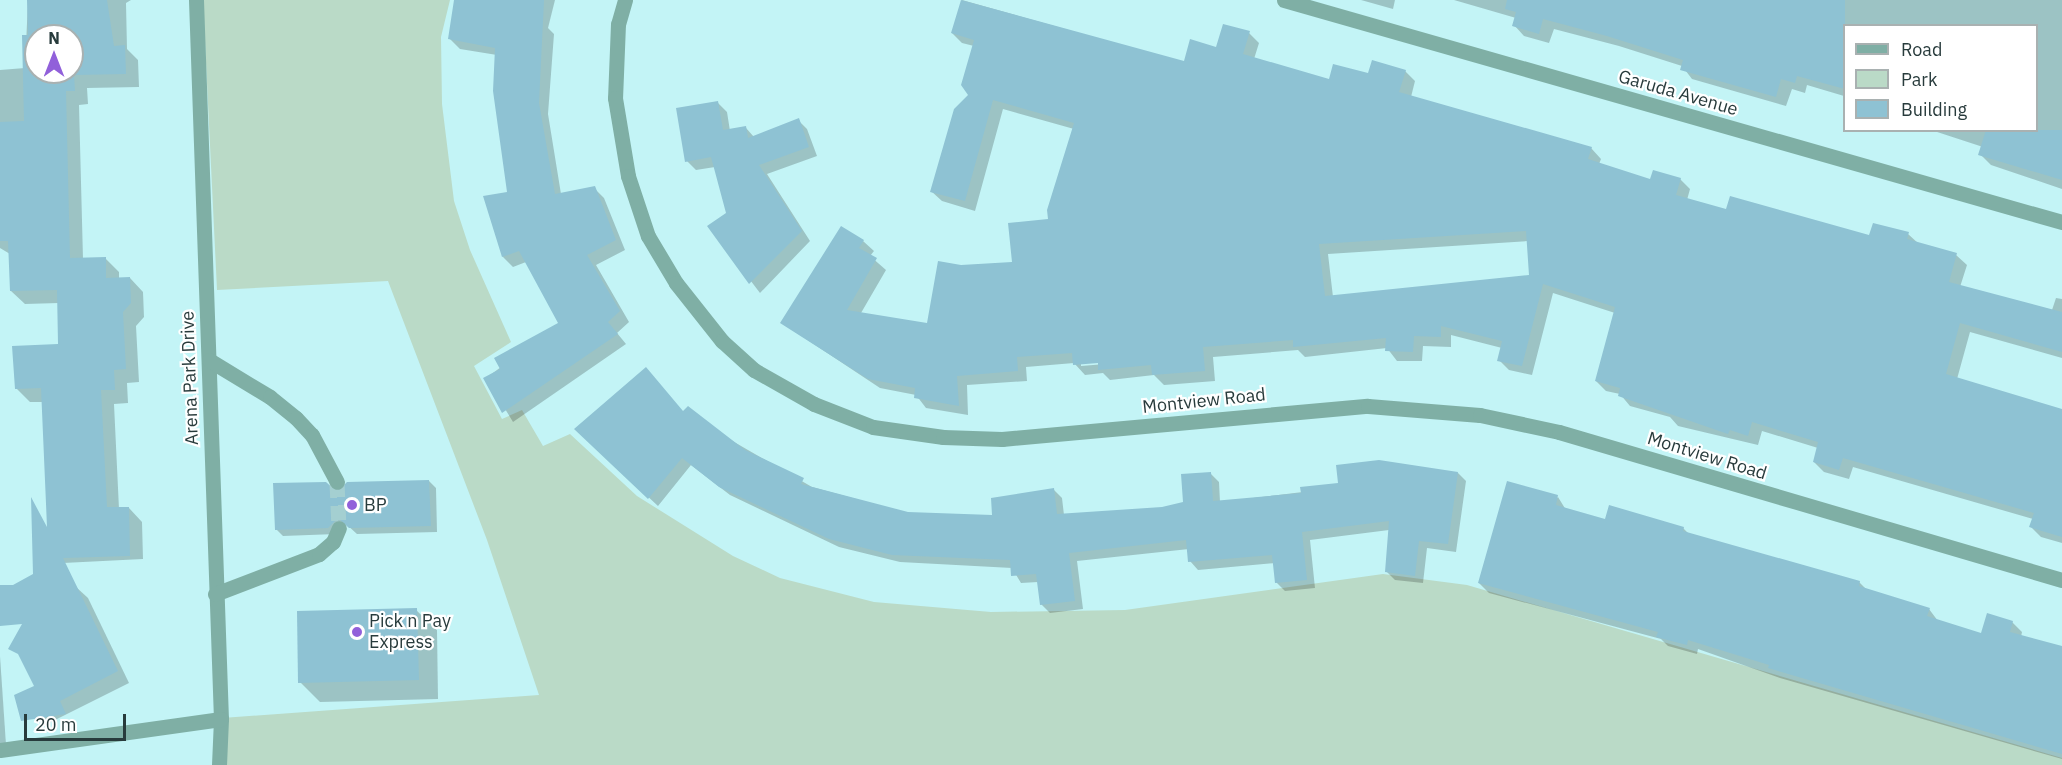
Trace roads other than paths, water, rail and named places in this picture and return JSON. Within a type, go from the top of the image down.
[{"type":"street","name":"Arena Park Drive","points":[[196,0],[221,719],[220,762]]},
{"type":"street","name":"Montview Road","points":[[625,0],[618,24],[615,98],[628,176],[648,236],[676,283],[722,341],[754,370],[814,404],[873,427],[943,437],[1002,439],[1368,406],[1422,407],[1480,415],[1559,432],[2062,580]]},
{"type":"street","name":"Garuda Avenue","points":[[1284,0],[2062,222]]},
{"type":"street","points":[[208,360],[270,397],[296,418],[312,435],[337,482]]},
{"type":"street","points":[[215,594],[318,554],[333,542],[339,528]]},
{"type":"street","points":[[0,750],[221,719]]},
{"type":"tunnel","points":[[337,482],[339,528]]},
{"type":"place","name":"BP","points":[[352,505]]},
{"type":"place","name":"Pick n Pay Express","points":[[357,632]]}]
